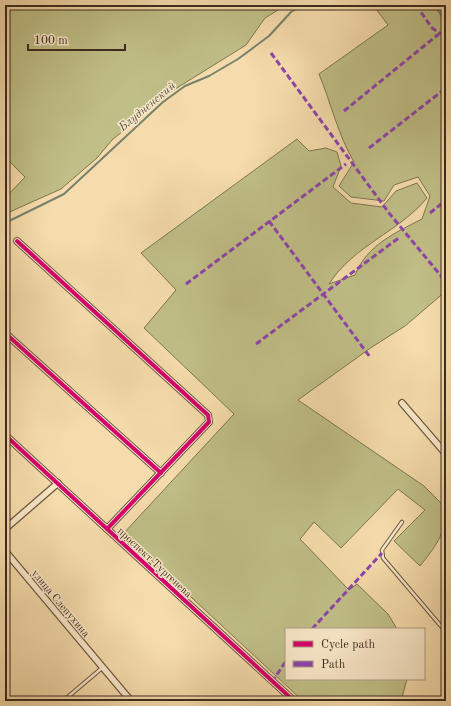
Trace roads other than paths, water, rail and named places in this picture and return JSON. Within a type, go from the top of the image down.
[{"type":"street","points":[[17,242],[208,415],[209,422],[107,530]]},
{"type":"street","points":[[5,333],[161,473]]},
{"type":"street","points":[[402,403],[446,454]]},
{"type":"street","name":"проспект Тургенева","points":[[5,435],[294,701]]},
{"type":"street","points":[[5,529],[58,483]]},
{"type":"street","name":"улица Слепухина","points":[[5,551],[131,701]]},
{"type":"lane","points":[[402,522],[382,550],[383,558],[446,632]]},
{"type":"lane","points":[[63,701],[102,668]]},
{"type":"waterway","name":"Блудненский","points":[[5,223],[64,194],[163,102],[185,86],[209,76],[238,59],[269,36],[291,12],[303,5]]},
{"type":"waterway","points":[[434,5],[446,22]]}]
